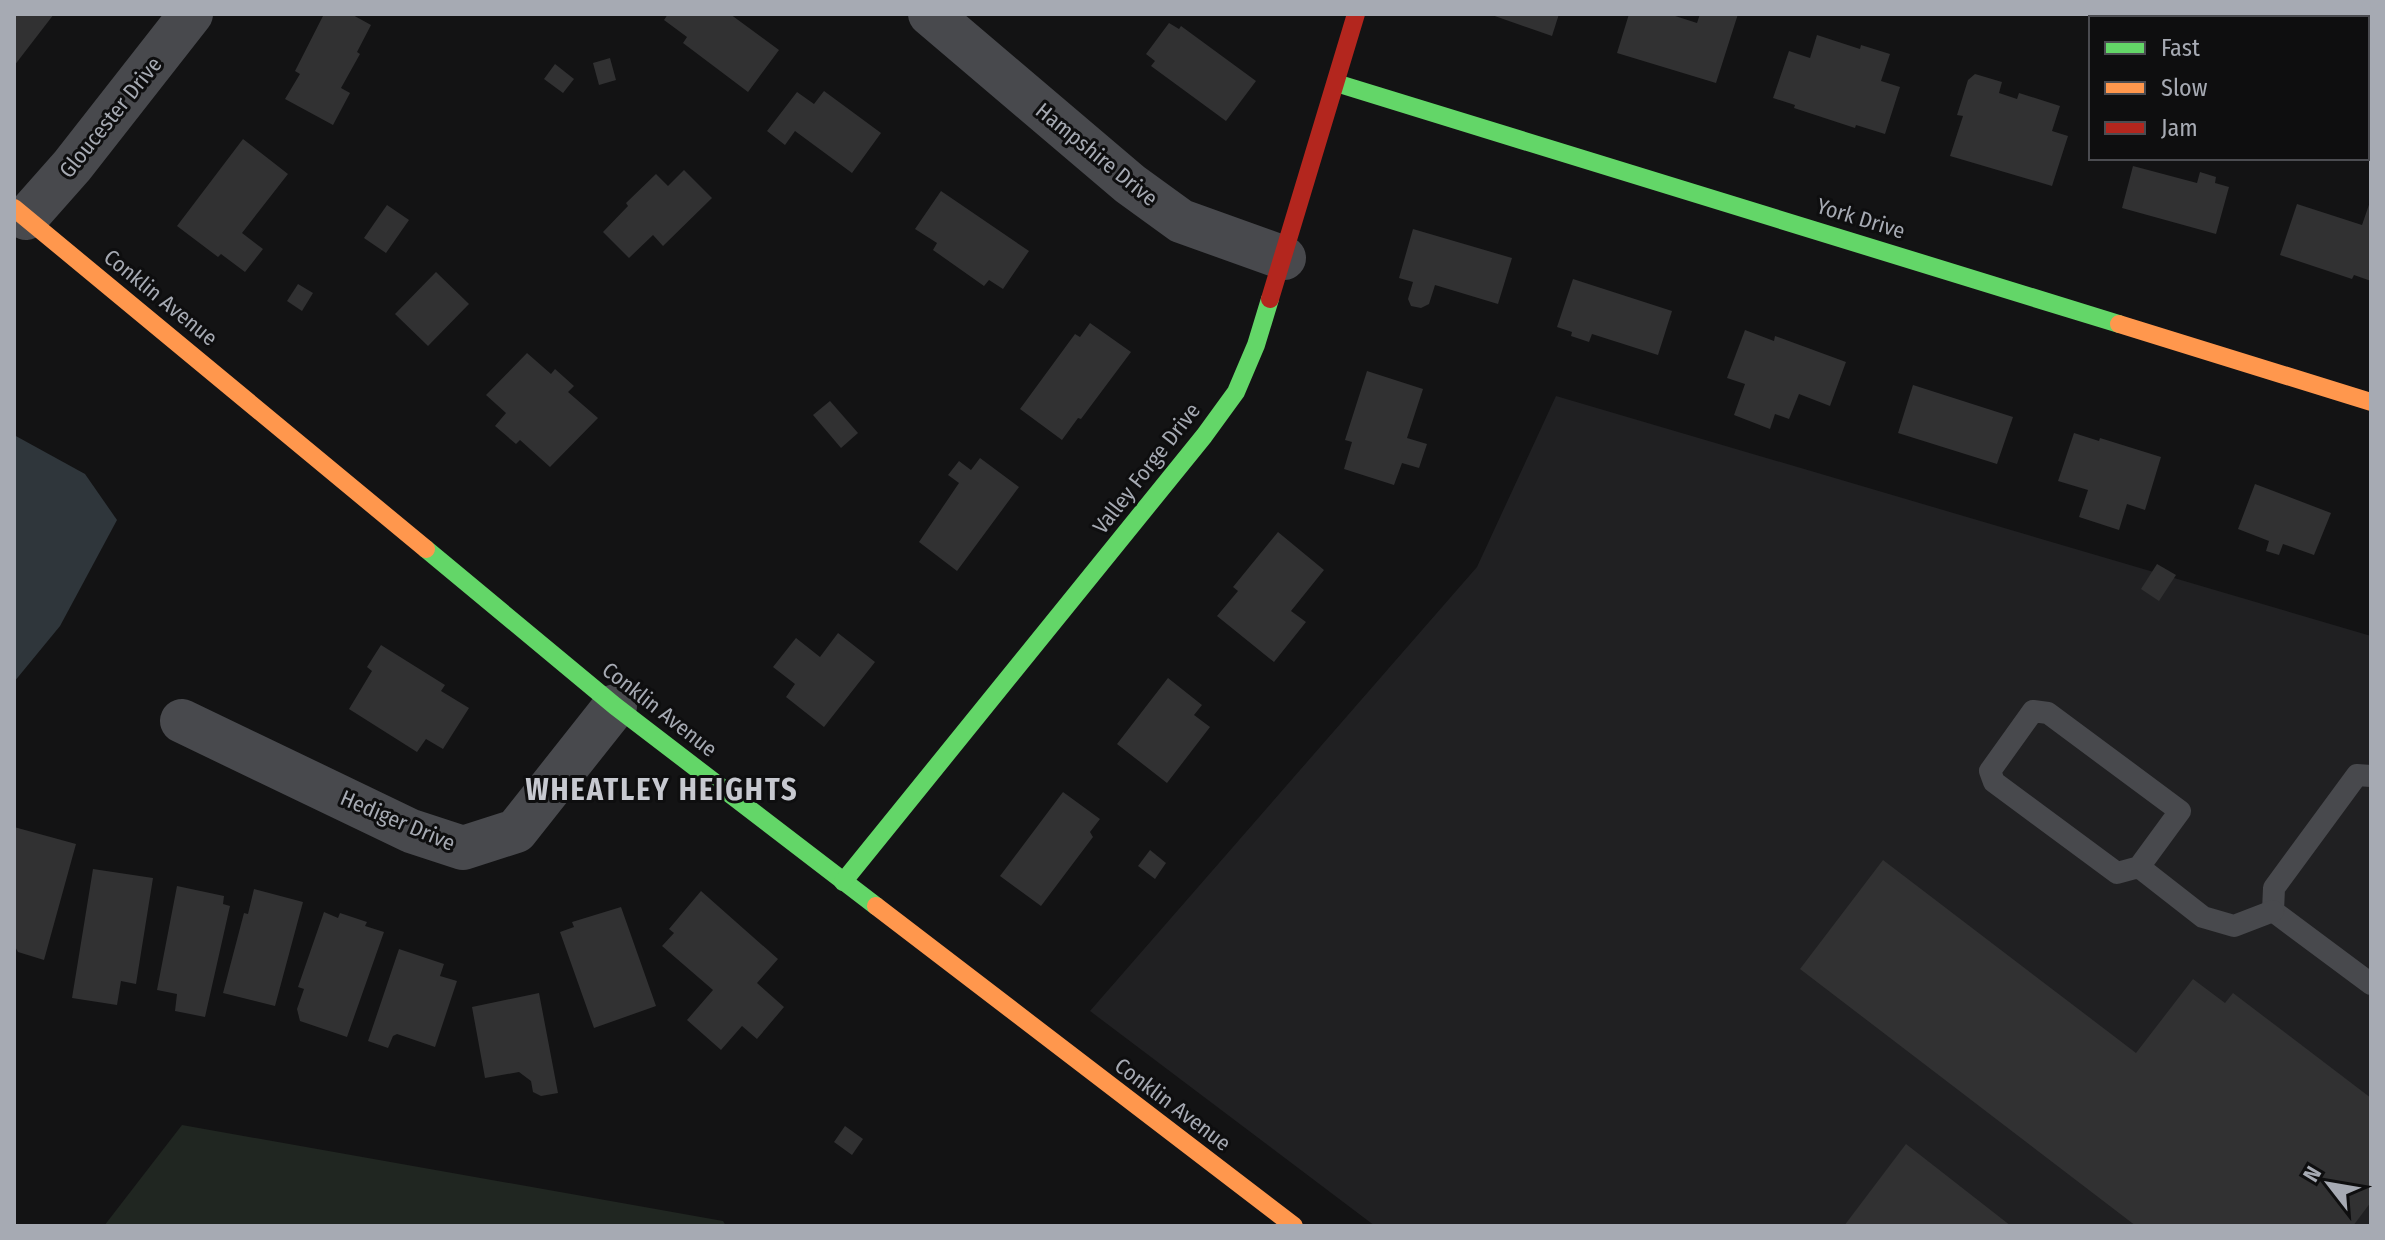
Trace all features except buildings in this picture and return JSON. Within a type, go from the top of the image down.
[{"type":"street","name":"Gloucester Drive","points":[[20,213],[72,166],[191,14]]},
{"type":"street","name":"Hampshire Drive","points":[[930,14],[1130,184],[1181,221],[1284,258]]},
{"type":"street","name":"Valley Forge Drive","points":[[843,882],[1204,436],[1241,380],[1256,345],[1284,258],[1356,14]]},
{"type":"street","name":"York Drive","points":[[1336,83],[2371,402]]},
{"type":"street","name":"Conklin Avenue","points":[[20,213],[615,706],[1294,1226]]},
{"type":"street","name":"Hediger Drive","points":[[182,721],[411,831],[463,848],[516,831],[615,706]]},
{"type":"lane","points":[[2033,711],[2048,713],[2180,811],[2139,867],[2117,873],[1994,782],[1990,771],[2033,711]]},
{"type":"lane","points":[[2273,911],[2274,888],[2357,775],[2371,776]]},
{"type":"lane","points":[[2139,867],[2203,917],[2234,926],[2273,911]]},
{"type":"lane","points":[[2273,911],[2371,984]]},
{"type":"shaded area","points":[[1556,396],[2371,636],[2371,1226],[1375,1226],[1090,1011],[1477,567]]},
{"type":"shaded area","points":[[14,435],[85,474],[117,520],[60,626],[14,682]]},
{"type":"shaded area","points":[[182,1125],[723,1221],[726,1226],[104,1226]]},
{"type":"traffic: fast","points":[[1336,83],[2119,324]]},
{"type":"traffic: fast","points":[[843,882],[1204,436],[1236,392],[1256,345],[1270,299]]},
{"type":"traffic: fast","points":[[426,549],[615,706],[876,906]]},
{"type":"traffic: slow","points":[[14,208],[426,549]]},
{"type":"traffic: slow","points":[[2119,324],[2371,402]]},
{"type":"traffic: slow","points":[[876,906],[1294,1226]]},
{"type":"traffic: jam","points":[[1270,299],[1356,14]]},
{"type":"district","name":"WHEATLEY HEIGHTS","points":[[662,790]]}]
